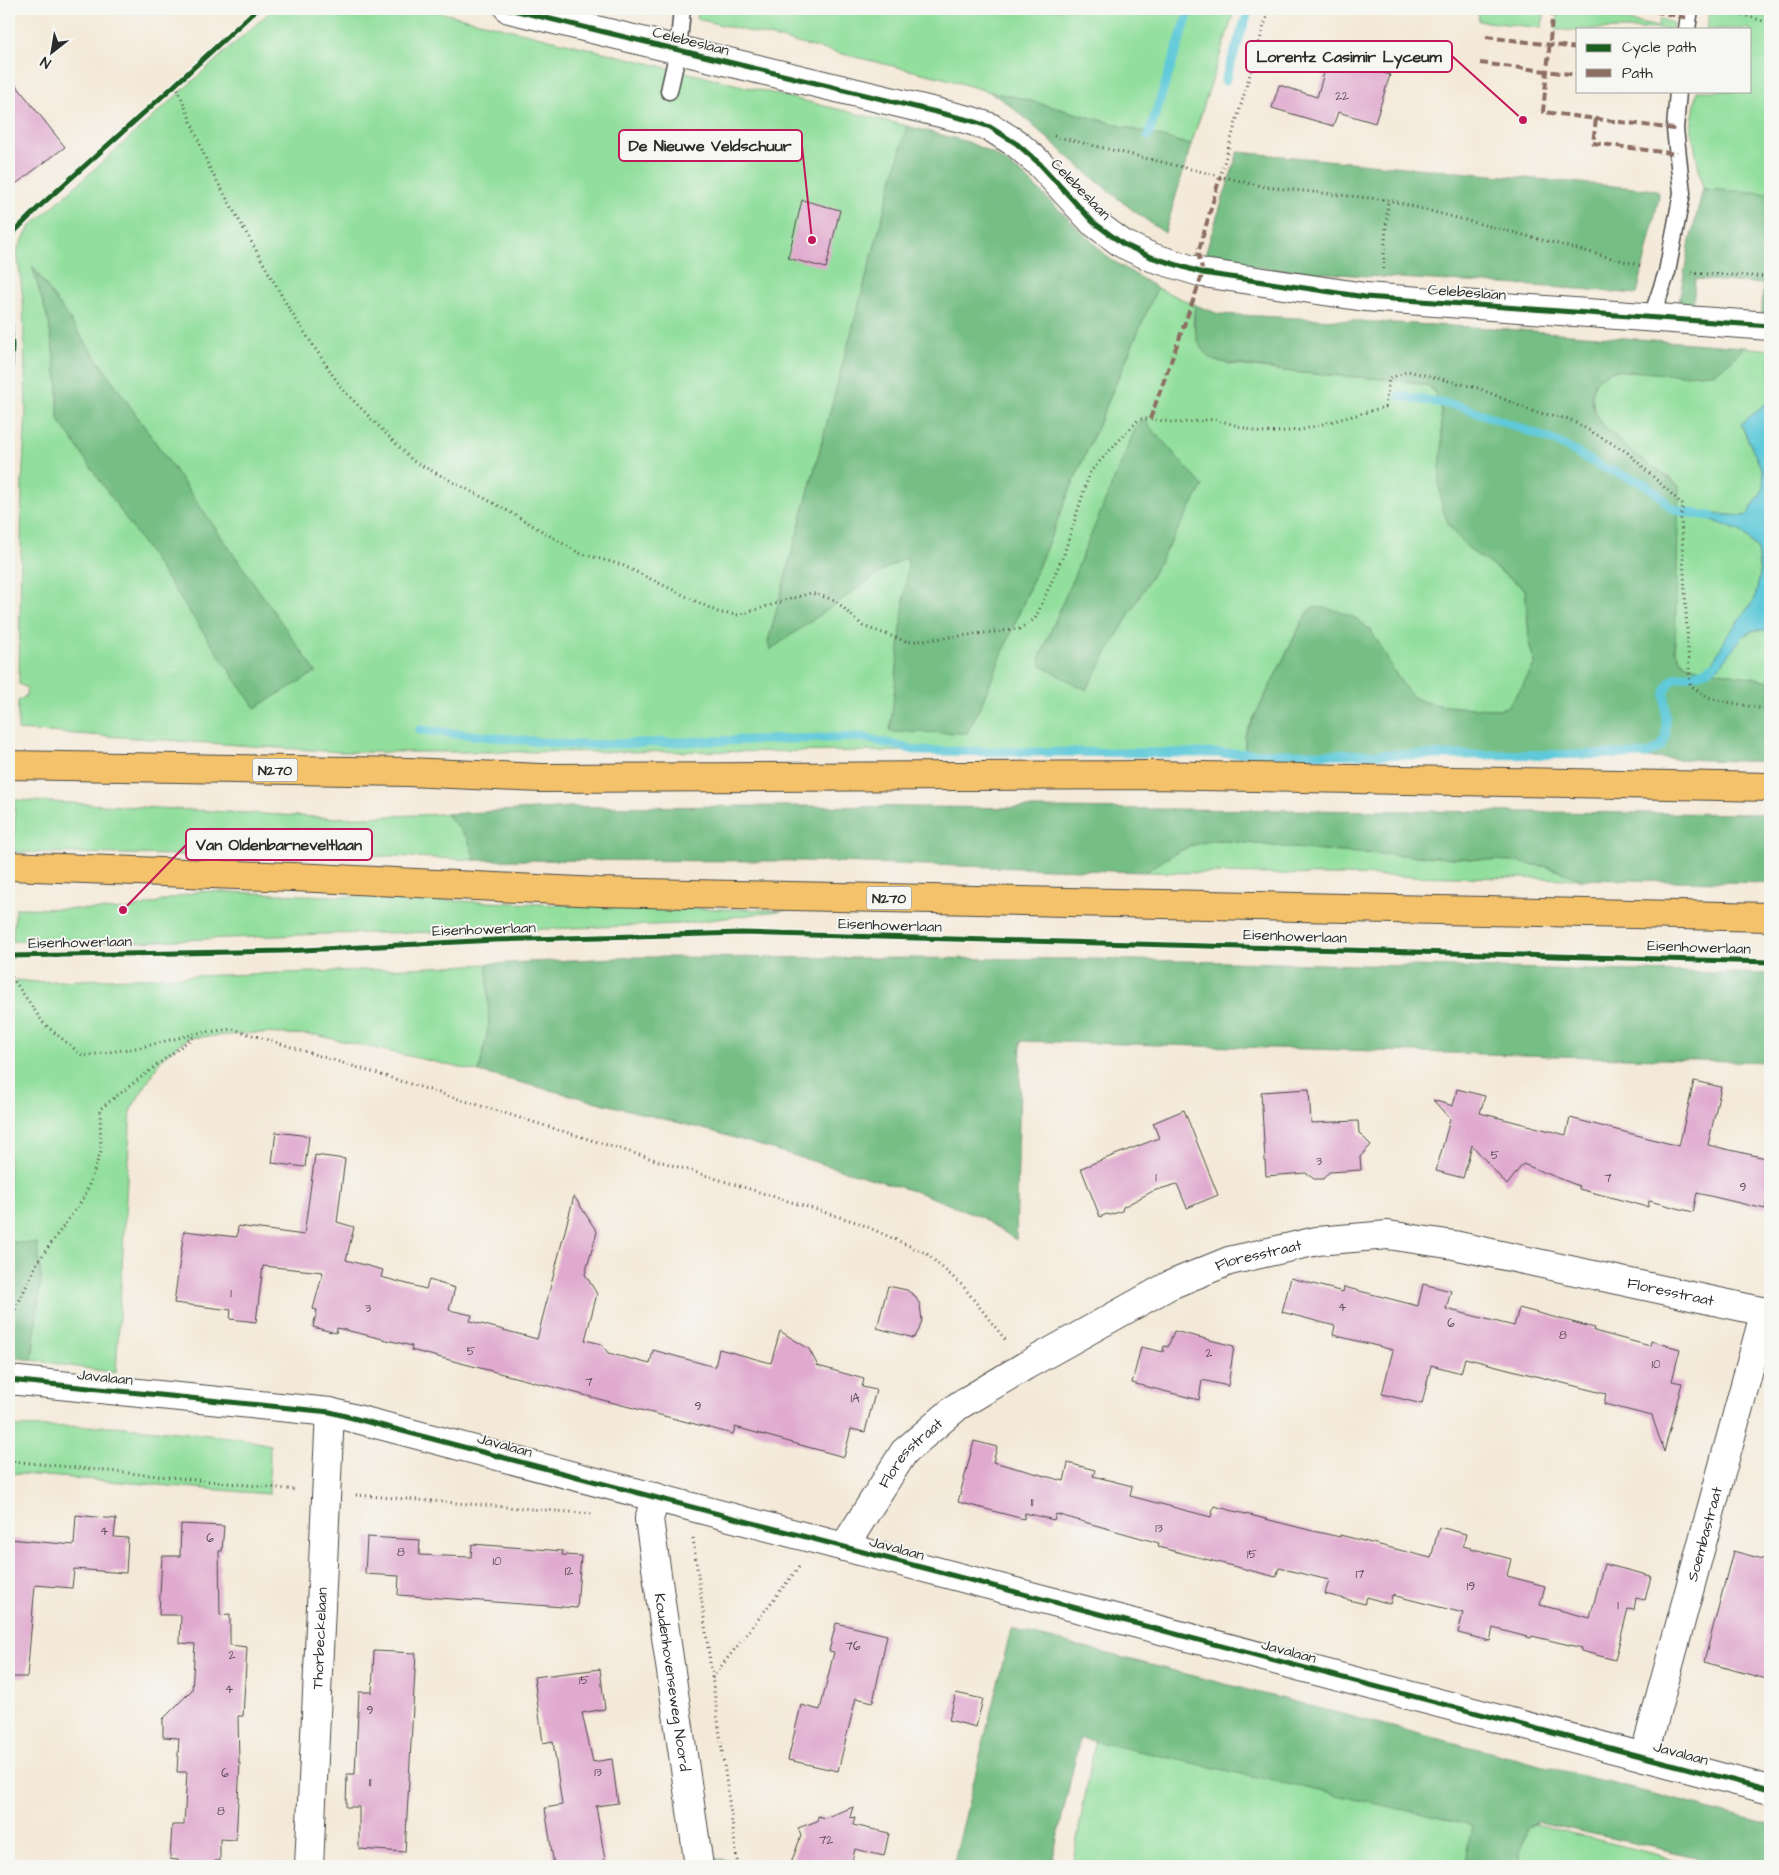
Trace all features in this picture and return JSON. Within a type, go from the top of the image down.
[{"type":"main road","name":"N270","points":[[9,764],[408,772],[541,778],[1152,775],[1770,787]]},
{"type":"main road","name":"Eisenhowerlaan","points":[[9,866],[316,878],[599,892],[1770,917]]},
{"type":"street","name":"Celebeslaan","points":[[508,9],[969,120],[990,127],[1017,144],[1040,164],[1093,222],[1123,244],[1150,257],[1203,273],[1381,298],[1652,316],[1770,326]]},
{"type":"street","name":"Floresstraat","points":[[832,1544],[904,1452],[958,1406],[1025,1366],[1170,1285],[1230,1261],[1317,1241],[1388,1235],[1454,1245],[1768,1312]]},
{"type":"street","name":"Soembastraat","points":[[1644,1757],[1768,1312]]},
{"type":"street","name":"Javalaan","points":[[9,1380],[330,1412],[1770,1790]]},
{"type":"street","name":"Thorbeckelaan","points":[[309,1866],[330,1412]]},
{"type":"street","name":"Koudenhovenseweg Noord","points":[[656,1498],[649,1519],[698,1866]]},
{"type":"lane","points":[[669,91],[678,51],[682,9]]},
{"type":"lane","points":[[1687,28],[1690,9]]},
{"type":"lane","points":[[1652,316],[1666,272],[1682,193],[1675,129],[1678,92]]},
{"type":"path","points":[[1220,176],[1269,9]]},
{"type":"path","points":[[1723,9],[1770,23]]},
{"type":"path","points":[[169,90],[183,78]]},
{"type":"path","points":[[176,84],[208,167],[291,312],[342,389],[413,461],[503,508],[579,553],[622,565],[720,613],[738,615],[811,592],[835,600],[863,626],[908,642],[1019,629],[1035,619],[1039,611],[1064,554],[1090,472],[1139,419],[1150,418],[1180,423],[1215,419],[1261,433],[1301,430],[1385,407],[1389,379],[1408,371],[1478,388],[1534,412],[1569,420],[1627,452],[1683,505],[1681,519],[1690,684],[1706,696],[1717,700],[1770,710]]},
{"type":"path","points":[[1048,134],[1265,187],[1388,200],[1666,272],[1770,277]]},
{"type":"path","points":[[1381,298],[1388,200]]},
{"type":"path","points":[[9,973],[44,1024],[83,1056],[142,1047],[198,1033],[233,1029],[859,1223],[927,1254],[963,1286],[1025,1366]]},
{"type":"path","points":[[9,1323],[37,1262],[85,1196],[101,1151],[100,1109],[198,1033]]},
{"type":"path","points":[[688,1506],[738,1866]]},
{"type":"path","points":[[712,1678],[832,1544]]},
{"type":"green space","points":[[273,9],[426,9],[907,126],[768,642],[770,649],[885,569],[906,557],[967,733],[981,705],[1070,490],[1157,288],[1195,305],[1193,325],[1228,364],[1301,373],[1398,380],[1426,385],[1434,391],[1441,407],[1442,444],[1470,550],[1525,589],[1530,647],[1535,663],[1522,687],[1507,707],[1499,709],[1454,707],[1430,703],[1414,697],[1400,682],[1369,628],[1302,622],[1245,736],[1245,751],[340,752],[18,730],[18,701],[26,696],[27,688],[19,684],[22,485],[26,411],[23,299],[17,250],[30,227]],"holes":[[[33,267],[315,672],[58,419],[58,385],[49,323]]]},
{"type":"green space","points":[[698,9],[1235,9],[1191,145],[943,78],[697,19]]},
{"type":"green space","points":[[1470,9],[1546,9],[1541,28],[1479,21],[1478,11]]},
{"type":"green space","points":[[1559,9],[1571,9],[1658,27],[1660,19],[1673,23],[1672,28],[1576,28],[1576,31],[1555,29]]},
{"type":"green space","points":[[1710,9],[1770,9],[1770,194],[1703,189],[1691,128],[1697,92],[1752,92],[1752,28],[1707,28]]},
{"type":"green space","points":[[990,92],[1016,97],[1191,145],[1165,233],[1124,203],[1008,104]]},
{"type":"green space","points":[[907,126],[968,142],[994,154],[1023,175],[1110,259],[1157,288],[1070,490],[981,705],[967,733],[890,732],[908,563],[906,558],[885,569],[770,650],[768,642]]},
{"type":"green space","points":[[1238,152],[1657,190],[1659,197],[1637,294],[1280,270],[1247,266],[1217,259],[1205,254]]},
{"type":"green space","points":[[1703,189],[1770,193],[1770,314],[1762,313],[1763,284],[1695,279],[1693,309],[1678,307],[1690,241]]},
{"type":"green space","points":[[32,266],[316,672],[255,708],[58,419],[58,385],[49,323]]},
{"type":"green space","points":[[1195,305],[1219,314],[1491,328],[1744,347],[1730,362],[1714,373],[1682,375],[1613,370],[1600,377],[1595,383],[1591,396],[1594,410],[1602,424],[1628,449],[1679,486],[1675,650],[1682,662],[1693,667],[1770,681],[1770,762],[1589,756],[1245,751],[1245,736],[1302,622],[1311,608],[1338,611],[1362,623],[1370,630],[1409,692],[1415,698],[1432,704],[1499,709],[1507,707],[1522,687],[1535,663],[1530,647],[1525,589],[1470,550],[1450,527],[1442,509],[1439,483],[1442,444],[1441,407],[1434,390],[1426,385],[1398,380],[1301,373],[1215,361],[1203,350],[1196,336],[1194,321]]},
{"type":"green space","points":[[1744,347],[1770,350],[1770,400],[1741,425],[1763,472],[1764,488],[1747,516],[1711,514],[1710,519],[1742,532],[1757,549],[1760,575],[1755,599],[1736,624],[1742,637],[1755,630],[1770,631],[1770,681],[1693,667],[1678,656],[1675,649],[1673,480],[1619,442],[1598,416],[1593,402],[1596,381],[1608,372],[1730,362]]},
{"type":"green space","points":[[1143,419],[1203,486],[1086,690],[1041,666],[1040,657],[1136,427]]},
{"type":"green space","points":[[15,800],[334,818],[446,814],[468,839],[475,860],[393,856],[291,857],[14,852]]},
{"type":"green space","points":[[791,806],[1770,814],[1770,883],[1581,879],[1548,867],[1511,861],[1324,851],[1218,840],[1188,847],[1145,872],[804,861],[475,860],[468,839],[446,814],[572,807]]},
{"type":"green space","points":[[1218,840],[1324,851],[1511,861],[1548,867],[1581,879],[1145,872],[1188,847]]},
{"type":"green space","points":[[200,891],[615,907],[786,910],[679,924],[491,931],[323,934],[133,942],[12,941],[16,908],[127,910]]},
{"type":"green space","points":[[639,957],[1091,959],[1770,974],[1770,1062],[1021,1041],[1016,1240],[979,1216],[920,1193],[711,1131],[479,1072],[489,1025],[487,964]]},
{"type":"green space","points":[[487,964],[489,1025],[479,1072],[316,1035],[256,1033],[188,1038],[163,1057],[131,1109],[116,1373],[32,1360],[41,1277],[37,1243],[9,1242],[9,1002],[11,989],[16,980],[36,982]]},
{"type":"green space","points":[[9,1242],[37,1243],[41,1277],[32,1360],[9,1357]]},
{"type":"green space","points":[[114,1426],[239,1438],[270,1445],[269,1494],[9,1473],[9,1427]]},
{"type":"green space","points":[[1011,1629],[1770,1824],[1770,1866],[1696,1866],[1697,1857],[1538,1822],[1526,1828],[1517,1866],[1464,1866],[1472,1825],[1080,1738],[1051,1866],[953,1866]]},
{"type":"green space","points":[[1100,1715],[1702,1866],[1072,1866]]},
{"type":"green space","points":[[706,1855],[748,1866],[707,1866]]},
{"type":"water","points":[[1770,400],[1770,631],[1754,630],[1748,633],[1716,669],[1712,664],[1727,636],[1755,599],[1760,575],[1757,548],[1742,532],[1710,519],[1711,514],[1747,516],[1764,488],[1763,472],[1741,424]]},
{"type":"building","points":[[1329,56],[1390,75],[1375,123],[1338,112],[1333,126],[1272,108],[1279,85],[1317,97]]},
{"type":"building","points":[[9,76],[65,147],[9,189]]},
{"type":"building","points":[[802,200],[840,210],[826,268],[788,258]]},
{"type":"building","points":[[1694,1081],[1721,1087],[1708,1145],[1770,1159],[1770,1186],[1765,1209],[1697,1193],[1693,1212],[1649,1201],[1648,1207],[1579,1189],[1579,1186],[1523,1164],[1507,1185],[1472,1145],[1463,1178],[1436,1171],[1450,1119],[1433,1100],[1453,1106],[1457,1089],[1485,1096],[1480,1113],[1566,1135],[1570,1118],[1679,1146]]},
{"type":"building","points":[[1309,1089],[1311,1123],[1358,1121],[1359,1133],[1371,1145],[1360,1157],[1361,1170],[1329,1172],[1323,1179],[1314,1179],[1306,1173],[1266,1176],[1261,1092]]},
{"type":"building","points":[[1184,1110],[1218,1195],[1187,1208],[1177,1184],[1153,1191],[1123,1207],[1122,1211],[1100,1217],[1081,1168],[1159,1138],[1153,1123]]},
{"type":"building","points":[[276,1132],[309,1136],[305,1167],[272,1163]]},
{"type":"building","points":[[315,1155],[345,1159],[337,1222],[354,1227],[346,1260],[383,1270],[381,1277],[426,1289],[429,1280],[455,1288],[449,1310],[472,1315],[470,1321],[537,1339],[574,1196],[597,1232],[585,1274],[597,1294],[585,1340],[602,1344],[608,1353],[650,1364],[653,1350],[715,1367],[719,1349],[771,1363],[780,1331],[809,1349],[818,1366],[864,1379],[862,1387],[876,1390],[865,1432],[851,1429],[844,1457],[735,1427],[733,1434],[411,1350],[412,1346],[337,1328],[336,1333],[313,1327],[317,1310],[313,1309],[323,1272],[263,1266],[256,1322],[230,1319],[231,1310],[174,1303],[184,1231],[237,1237],[238,1226],[304,1235]]},
{"type":"building","points":[[1291,1278],[1343,1292],[1344,1287],[1418,1306],[1423,1284],[1451,1291],[1446,1309],[1514,1326],[1519,1308],[1595,1328],[1594,1331],[1650,1346],[1651,1341],[1680,1349],[1672,1381],[1682,1383],[1664,1452],[1652,1416],[1604,1404],[1606,1394],[1465,1358],[1461,1373],[1431,1365],[1422,1404],[1382,1394],[1393,1350],[1333,1335],[1335,1326],[1282,1312]]},
{"type":"building","points":[[888,1286],[907,1290],[915,1296],[920,1305],[922,1320],[914,1338],[877,1328]]},
{"type":"building","points":[[1174,1331],[1234,1346],[1228,1386],[1202,1380],[1199,1400],[1132,1383],[1141,1347],[1163,1352],[1164,1346],[1168,1347]]},
{"type":"building","points":[[974,1441],[997,1447],[993,1462],[1064,1481],[1068,1463],[1095,1470],[1093,1476],[1132,1486],[1130,1496],[1211,1517],[1214,1506],[1431,1558],[1439,1527],[1466,1534],[1463,1546],[1511,1559],[1507,1576],[1545,1586],[1540,1605],[1590,1618],[1604,1564],[1651,1576],[1645,1600],[1636,1598],[1634,1610],[1628,1609],[1615,1660],[1581,1651],[1582,1648],[1493,1628],[1490,1641],[1458,1633],[1463,1613],[1392,1595],[1390,1604],[1367,1597],[1365,1604],[1325,1594],[1329,1580],[1279,1568],[1276,1577],[1158,1547],[1159,1543],[1056,1514],[1054,1520],[1025,1513],[1024,1519],[958,1502]]},
{"type":"building","points":[[76,1515],[116,1519],[114,1537],[128,1538],[126,1573],[74,1569],[72,1588],[35,1585],[27,1677],[9,1677],[9,1539],[74,1545]]},
{"type":"building","points":[[181,1524],[224,1526],[222,1551],[219,1551],[220,1615],[230,1614],[230,1645],[247,1647],[243,1716],[238,1716],[240,1763],[236,1840],[220,1839],[220,1861],[215,1861],[214,1866],[178,1866],[178,1860],[170,1859],[172,1825],[184,1825],[187,1772],[177,1772],[179,1738],[163,1737],[163,1719],[192,1690],[195,1644],[180,1643],[181,1615],[159,1615],[162,1556],[180,1556]]},
{"type":"building","points":[[367,1537],[420,1540],[419,1555],[471,1557],[472,1544],[563,1551],[562,1555],[581,1556],[577,1608],[398,1595],[399,1576],[365,1574]]},
{"type":"building","points":[[1733,1551],[1770,1561],[1770,1680],[1704,1662]]},
{"type":"building","points":[[836,1623],[887,1635],[873,1702],[856,1698],[838,1771],[788,1760],[801,1705],[820,1710],[834,1652],[829,1651]]},
{"type":"building","points":[[374,1651],[416,1653],[405,1852],[359,1849],[359,1807],[346,1807],[347,1774],[355,1774],[359,1692],[372,1692]]},
{"type":"building","points":[[600,1669],[605,1709],[582,1713],[593,1762],[612,1759],[618,1803],[596,1806],[606,1866],[554,1866],[545,1808],[562,1805],[553,1741],[543,1743],[534,1677]]},
{"type":"building","points":[[956,1693],[983,1699],[976,1727],[949,1720]]},
{"type":"building","points":[[853,1807],[850,1817],[855,1818],[853,1825],[889,1833],[884,1856],[855,1849],[851,1866],[790,1866],[801,1836],[798,1828],[817,1821],[818,1816],[824,1818]]},
{"type":"waterway","points":[[1148,136],[1190,9]]},
{"type":"waterway","points":[[1225,81],[1249,9]]},
{"type":"waterway","points":[[1400,396],[1460,406],[1557,442],[1600,466],[1643,483],[1657,493],[1670,507],[1683,512],[1711,516]]},
{"type":"waterway","points":[[420,730],[572,745],[861,737],[919,751],[1447,755],[1648,754],[1661,747],[1666,737],[1665,692],[1670,682],[1676,678],[1703,672],[1713,666]]},
{"type":"marked path","points":[[1553,9],[1543,112],[1675,129]]},
{"type":"marked path","points":[[1643,9],[1688,18]]},
{"type":"marked path","points":[[1486,37],[1576,48]]},
{"type":"marked path","points":[[1480,63],[1576,75]]},
{"type":"marked path","points":[[1596,119],[1593,143],[1677,154]]},
{"type":"marked path","points":[[1150,419],[1203,273],[1198,253],[1220,177]]},
{"type":"cycle path","points":[[9,237],[40,206],[257,9]]},
{"type":"cycle path","points":[[509,9],[969,120],[990,127],[1017,144],[1040,164],[1093,222],[1123,244],[1151,257],[1203,273],[1365,297],[1770,326]]},
{"type":"cycle path","points":[[9,296],[12,346],[9,409]]},
{"type":"cycle path","points":[[9,956],[284,951],[495,940],[742,933],[1770,962]]},
{"type":"cycle path","points":[[9,1380],[330,1412],[1770,1790]]},
{"type":"place","name":"Lorentz Casimir Lyceum","points":[[1523,120]]},
{"type":"place","name":"De Nieuwe Veldschuur","points":[[812,240]]},
{"type":"place","name":"Van Oldenbarneveltlaan","points":[[123,910]]}]
